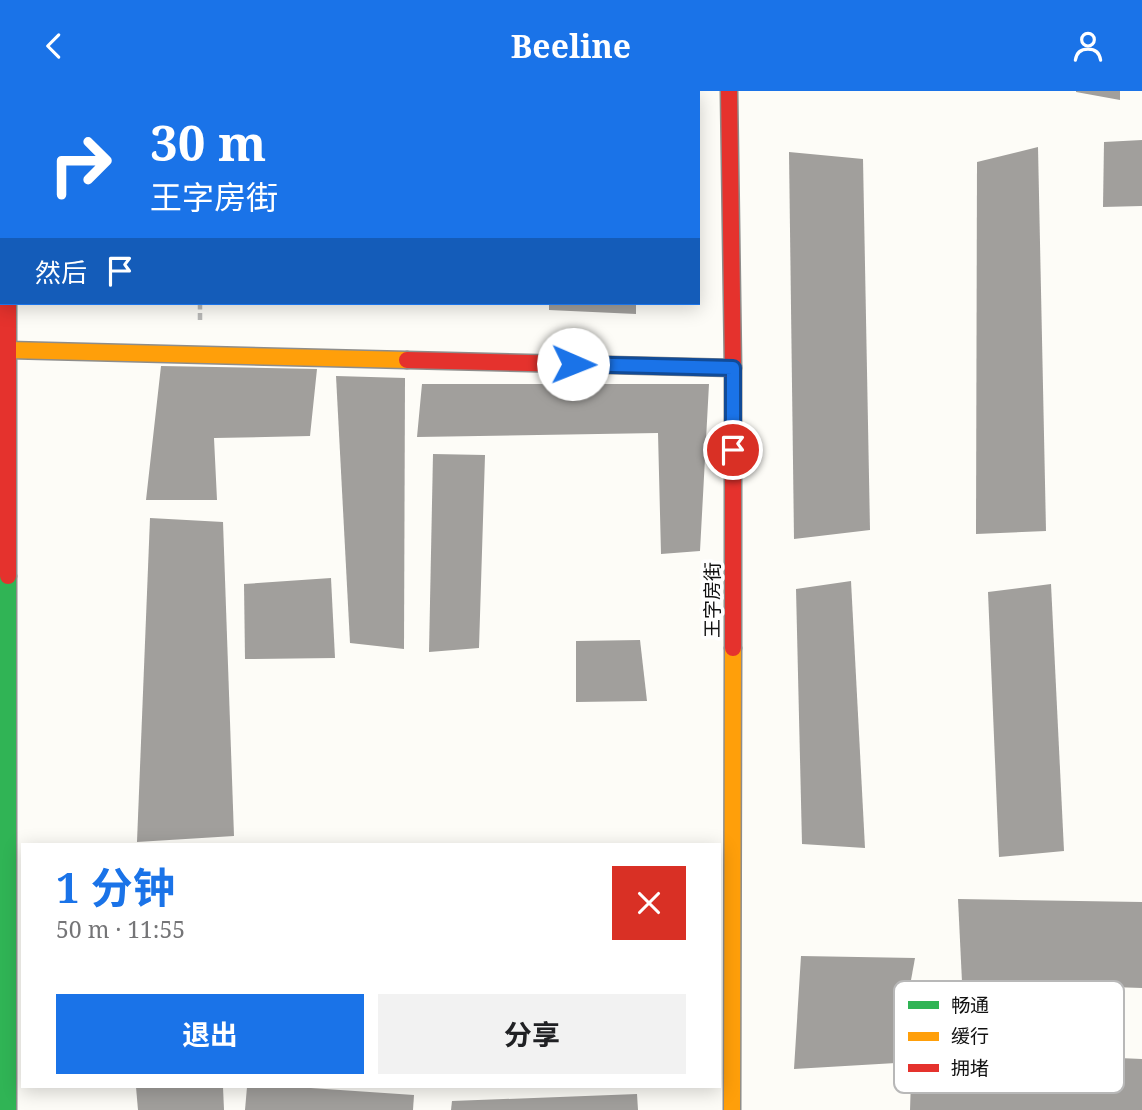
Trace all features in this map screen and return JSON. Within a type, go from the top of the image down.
[{"type":"street","name":"王字房街","points":[[729,91],[733,368],[732,1110]]},
{"type":"street","points":[[8,305],[8,1110]]},
{"type":"street","points":[[9,350],[733,368]]},
{"type":"building","points":[[1120,91],[1120,100],[1076,92]]},
{"type":"building","points":[[1142,140],[1142,206],[1103,207],[1104,142]]},
{"type":"building","points":[[1038,147],[1046,531],[976,534],[977,162]]},
{"type":"building","points":[[789,152],[863,159],[870,530],[794,539]]},
{"type":"building","points":[[549,305],[636,305],[636,314],[549,310]]},
{"type":"building","points":[[161,366],[317,369],[310,436],[214,438],[217,500],[146,500]]},
{"type":"building","points":[[336,376],[405,378],[404,649],[350,643]]},
{"type":"building","points":[[422,384],[709,384],[700,551],[661,554],[658,433],[417,437]]},
{"type":"building","points":[[433,454],[485,455],[479,648],[429,652]]},
{"type":"building","points":[[150,518],[223,522],[234,836],[137,842]]},
{"type":"building","points":[[331,578],[335,658],[245,659],[244,584]]},
{"type":"building","points":[[851,581],[865,848],[802,844],[796,589]]},
{"type":"building","points":[[1051,584],[1064,851],[999,857],[988,592]]},
{"type":"building","points":[[640,640],[647,701],[576,702],[576,641]]},
{"type":"building","points":[[958,899],[1142,902],[1142,988],[1124,987],[1124,981],[962,981]]},
{"type":"building","points":[[801,956],[915,958],[911,981],[894,981],[894,1063],[794,1069]]},
{"type":"building","points":[[1124,1058],[1142,1059],[1142,1110],[910,1110],[911,1093],[1124,1093]]},
{"type":"building","points":[[136,1088],[223,1088],[224,1110],[138,1110]]},
{"type":"building","points":[[247,1088],[311,1088],[414,1095],[413,1110],[245,1110]]},
{"type":"building","points":[[637,1094],[638,1110],[451,1110],[452,1101]]},
{"type":"traffic: fast","points":[[8,576],[8,1110]]},
{"type":"traffic: slow","points":[[9,350],[407,360]]},
{"type":"traffic: slow","points":[[732,1110],[733,648]]},
{"type":"traffic: jam","points":[[729,91],[733,648]]},
{"type":"traffic: jam","points":[[8,305],[8,576]]},
{"type":"traffic: jam","points":[[407,360],[733,368]]},
{"type":"route","points":[[573,364],[733,368],[733,450]]}]
